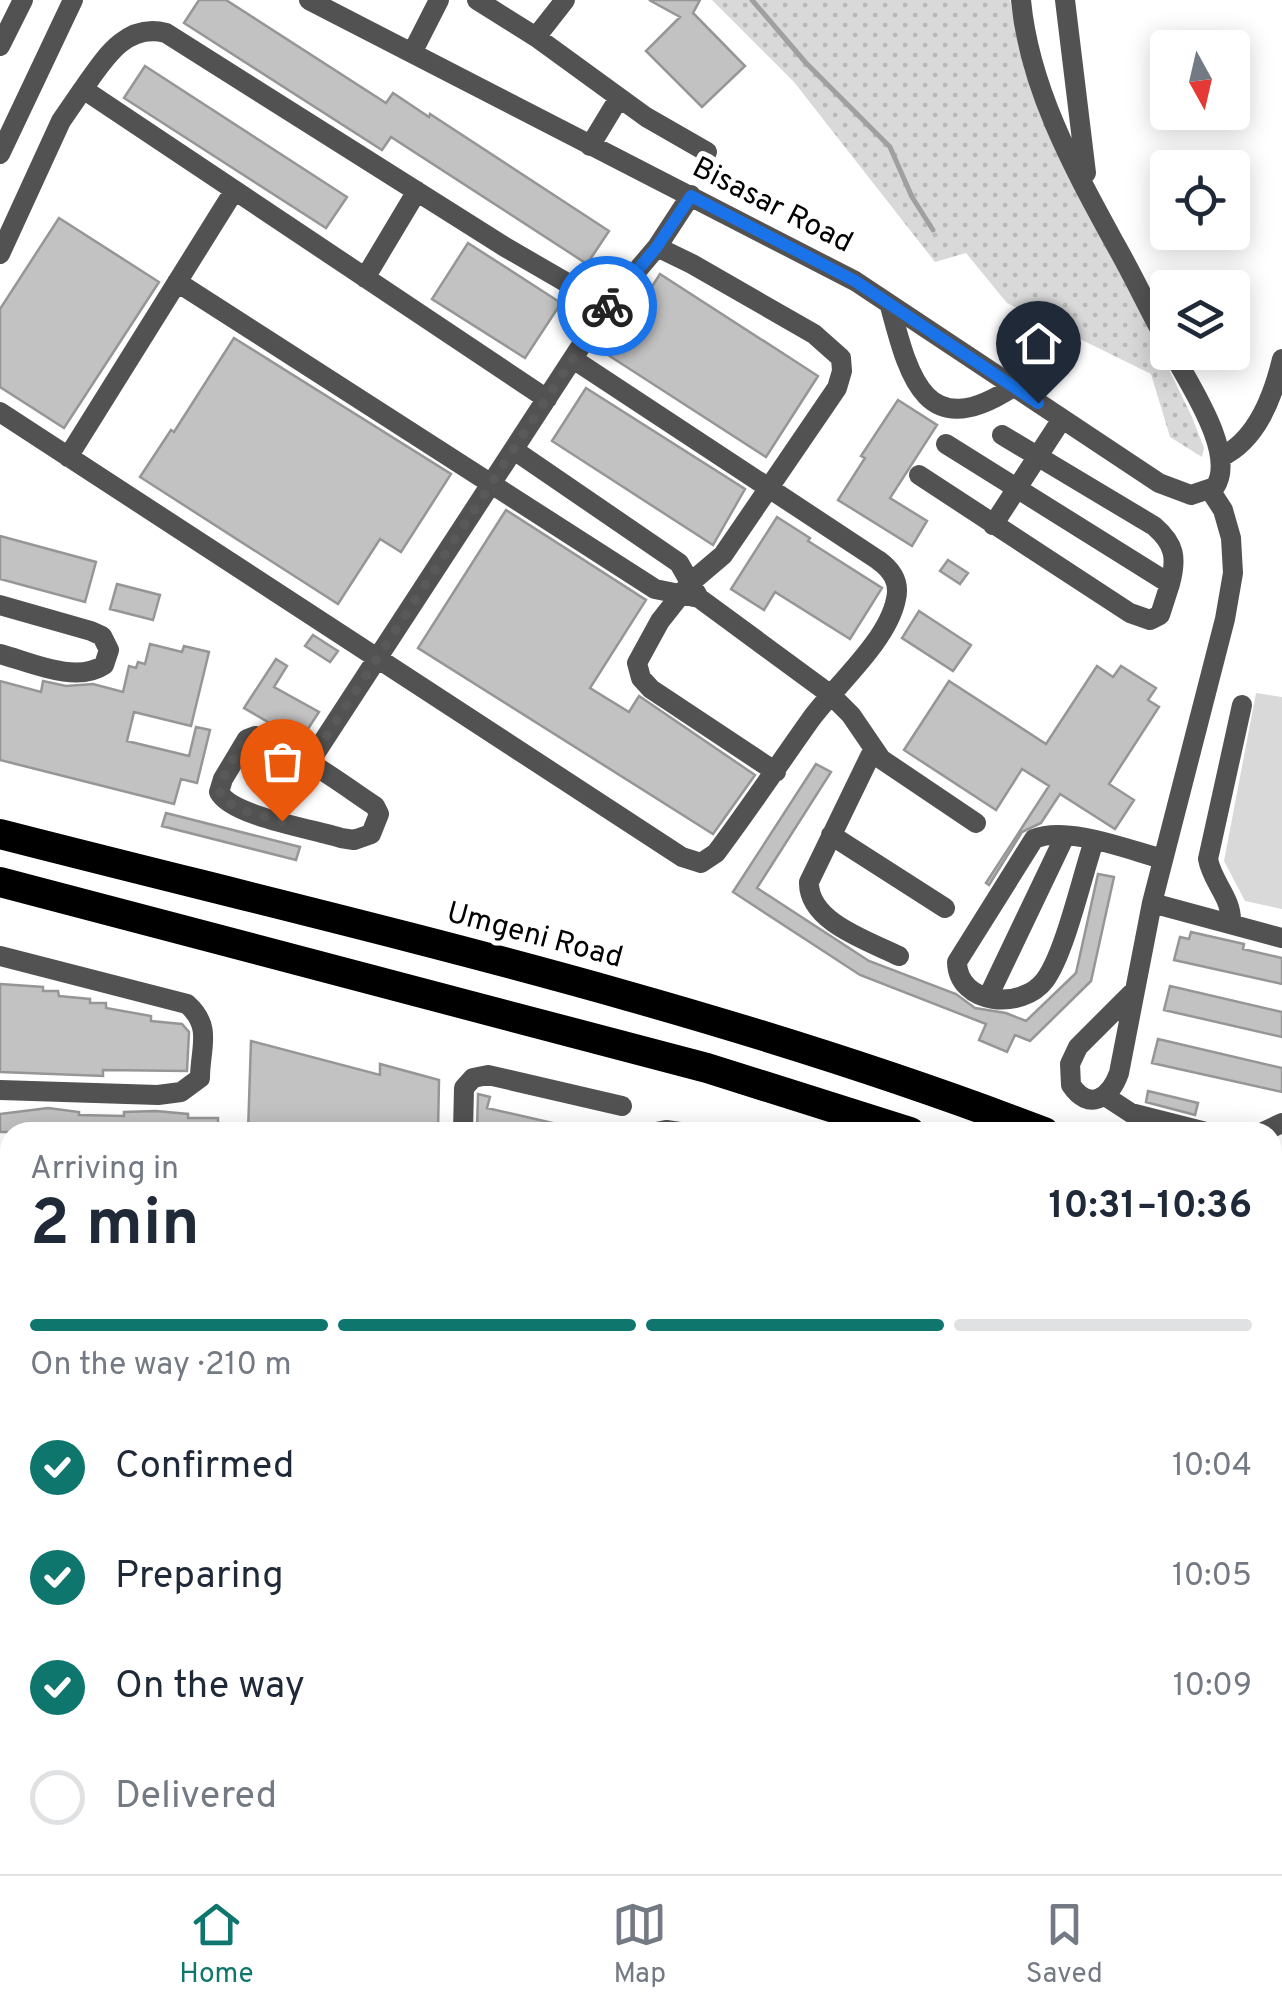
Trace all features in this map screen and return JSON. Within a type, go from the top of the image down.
[{"type":"highway","name":"Umgeni Road","points":[[0,834],[301,908],[696,1013],[936,1091],[1018,1122]]},
{"type":"highway","points":[[0,882],[707,1068],[875,1122]]},
{"type":"highway","points":[[0,892],[51,894]]},
{"type":"street","points":[[0,46],[24,0]]},
{"type":"street","points":[[0,154],[73,0]]},
{"type":"street","name":"Bisasar Road","points":[[309,0],[855,281],[1168,488],[1191,495],[1210,490]]},
{"type":"street","points":[[412,53],[439,0]]},
{"type":"street","points":[[477,0],[536,37],[619,98],[707,152]]},
{"type":"street","points":[[1022,0],[1037,76],[1052,116],[1090,199],[1150,311]]},
{"type":"street","points":[[1065,0],[1090,199]]},
{"type":"street","points":[[536,37],[560,2]]},
{"type":"street","points":[[0,254],[61,122],[82,88],[113,48],[128,36],[159,31],[607,306]]},
{"type":"street","points":[[1037,76],[1071,65]]},
{"type":"street","points":[[82,88],[548,399]]},
{"type":"street","points":[[590,146],[619,98]]},
{"type":"street","points":[[68,456],[234,191]]},
{"type":"street","points":[[365,278],[418,191]]},
{"type":"street","points":[[309,763],[607,306],[656,248],[691,196]]},
{"type":"street","points":[[656,248],[692,264],[814,334],[841,358],[837,388],[723,555],[639,655],[637,663],[641,678],[651,689],[776,772]]},
{"type":"street","points":[[176,282],[655,589],[691,592]]},
{"type":"street","points":[[890,306],[902,357],[913,381],[929,399],[947,407],[970,408],[990,402],[1013,387]]},
{"type":"street","points":[[0,412],[692,862],[708,861],[776,772],[812,717],[851,675],[892,614],[897,598],[894,575],[878,560],[573,359]]},
{"type":"street","points":[[1221,457],[1246,442],[1254,431],[1275,387],[1282,360]]},
{"type":"street","points":[[1134,990],[1078,1047],[1070,1064],[1070,1085],[1086,1098],[1105,1096],[1113,1090],[1119,1073],[1152,903],[1233,574],[1231,538],[1223,510],[1210,490],[1222,475],[1221,457],[1181,370]]},
{"type":"street","points":[[993,524],[1062,419]]},
{"type":"street","points":[[919,475],[1143,619],[1160,615],[1174,558],[1168,538],[1002,435]]},
{"type":"street","points":[[946,444],[1170,584]]},
{"type":"street","points":[[514,450],[679,563],[691,592],[831,696],[851,715],[872,750],[903,776],[976,823]]},
{"type":"street","points":[[0,605],[102,636],[109,656],[104,665],[89,672],[72,672],[0,654]]},
{"type":"street","points":[[1231,922],[1230,904],[1208,859],[1242,706]]},
{"type":"street","points":[[254,736],[263,737],[309,763],[375,806],[379,814],[371,834],[354,840],[342,838],[260,816],[220,798],[223,779],[248,739],[254,736]]},
{"type":"street","points":[[872,750],[808,882],[811,898],[834,922],[899,956]]},
{"type":"street","points":[[830,834],[945,908]]},
{"type":"street","points":[[1094,841],[1046,980],[1016,999],[988,997],[962,985],[956,962],[1034,839],[1046,834],[1065,836],[1094,841],[1163,859]]},
{"type":"street","points":[[988,997],[1065,836]]},
{"type":"street","points":[[1152,903],[1282,938]]},
{"type":"street","points":[[0,956],[187,1004],[204,1026],[200,1078],[181,1092],[158,1095],[0,1090]]},
{"type":"street","points":[[463,1122],[464,1088],[474,1078],[488,1075],[622,1106]]},
{"type":"street","points":[[1105,1096],[1131,1113],[1167,1122]]},
{"type":"green space","points":[[712,0],[1010,0],[1031,85],[1150,330],[1150,370],[1169,370],[1204,448],[1202,457],[1170,437],[1151,374],[1007,303],[966,253],[935,262],[794,82]]},
{"type":"green space","points":[[1256,693],[1282,697],[1282,909],[1245,901],[1224,861]]},
{"type":"building","points":[[199,0],[226,0],[386,103],[393,93],[609,231],[587,264],[391,137],[382,150],[184,23]]},
{"type":"building","points":[[649,0],[700,0],[693,13],[745,66],[702,107],[646,51],[680,17]]},
{"type":"building","points":[[145,66],[347,197],[326,228],[124,98]]},
{"type":"building","points":[[59,218],[159,282],[64,428],[0,387],[0,309]]},
{"type":"building","points":[[468,243],[561,303],[525,358],[432,299]]},
{"type":"building","points":[[660,274],[818,376],[766,457],[608,355]]},
{"type":"building","points":[[234,338],[451,474],[401,552],[380,539],[338,604],[140,477]]},
{"type":"building","points":[[586,388],[745,489],[713,545],[552,441]]},
{"type":"building","points":[[898,400],[937,425],[890,498],[927,521],[912,546],[838,500]]},
{"type":"building","points":[[506,510],[646,600],[590,688],[629,712],[639,696],[755,775],[713,834],[418,648]]},
{"type":"building","points":[[777,517],[882,588],[850,639],[775,592],[764,610],[731,589]]},
{"type":"building","points":[[0,536],[96,562],[85,602],[0,579]]},
{"type":"building","points":[[948,560],[968,573],[960,584],[940,571]]},
{"type":"building","points":[[117,584],[160,595],[153,620],[110,609]]},
{"type":"building","points":[[919,611],[971,645],[953,671],[902,638]]},
{"type":"building","points":[[313,635],[338,651],[330,662],[305,646]]},
{"type":"building","points":[[150,644],[182,652],[184,646],[209,652],[191,726],[134,712],[127,741],[189,756],[196,727],[210,730],[197,783],[181,779],[174,804],[0,760],[0,681],[41,692],[43,681],[66,686],[93,684],[123,692],[129,666],[145,664]]},
{"type":"building","points":[[276,659],[287,666],[274,687],[319,712],[300,741],[244,708]]},
{"type":"building","points":[[1097,666],[1113,677],[1121,666],[1156,688],[1148,700],[1159,707],[1109,784],[1134,800],[1115,829],[1060,794],[1041,823],[1022,832],[989,885],[986,883],[1049,786],[1022,769],[996,810],[904,750],[949,681],[1046,744]]},
{"type":"building","points":[[816,764],[831,772],[757,888],[869,961],[956,994],[975,1008],[1026,1021],[1076,973],[1098,874],[1114,877],[1091,981],[1030,1041],[1015,1035],[1007,1052],[979,1040],[986,1024],[860,975],[733,892]]},
{"type":"building","points":[[166,813],[300,847],[296,860],[162,826]]},
{"type":"building","points":[[1191,932],[1244,944],[1243,949],[1282,958],[1282,984],[1174,960],[1180,937],[1189,939]]},
{"type":"building","points":[[0,984],[43,987],[43,991],[58,991],[59,996],[90,999],[90,1003],[106,1003],[106,1008],[151,1016],[151,1021],[182,1024],[189,1032],[187,1071],[103,1070],[103,1076],[0,1072]]},
{"type":"building","points":[[1170,986],[1282,1012],[1282,1037],[1164,1010]]},
{"type":"building","points":[[1158,1039],[1282,1068],[1282,1092],[1152,1063]]},
{"type":"building","points":[[251,1041],[380,1075],[380,1064],[439,1080],[438,1122],[248,1122]]},
{"type":"building","points":[[1148,1091],[1198,1103],[1195,1115],[1146,1102]]},
{"type":"building","points":[[478,1094],[490,1097],[487,1108],[548,1122],[477,1122]]},
{"type":"building","points":[[48,1108],[79,1115],[124,1116],[124,1112],[156,1111],[188,1114],[188,1118],[218,1118],[218,1122],[0,1122],[0,1114]]},
{"type":"waterway","points":[[752,0],[806,63],[890,147],[912,197],[933,230]]},
{"type":"way so far","points":[[282,821],[241,810],[220,798],[223,779],[242,748],[248,739],[263,737],[309,763],[432,580],[607,306]]},
{"type":"route","points":[[607,306],[656,248],[691,196],[855,281],[1038,403]]}]
